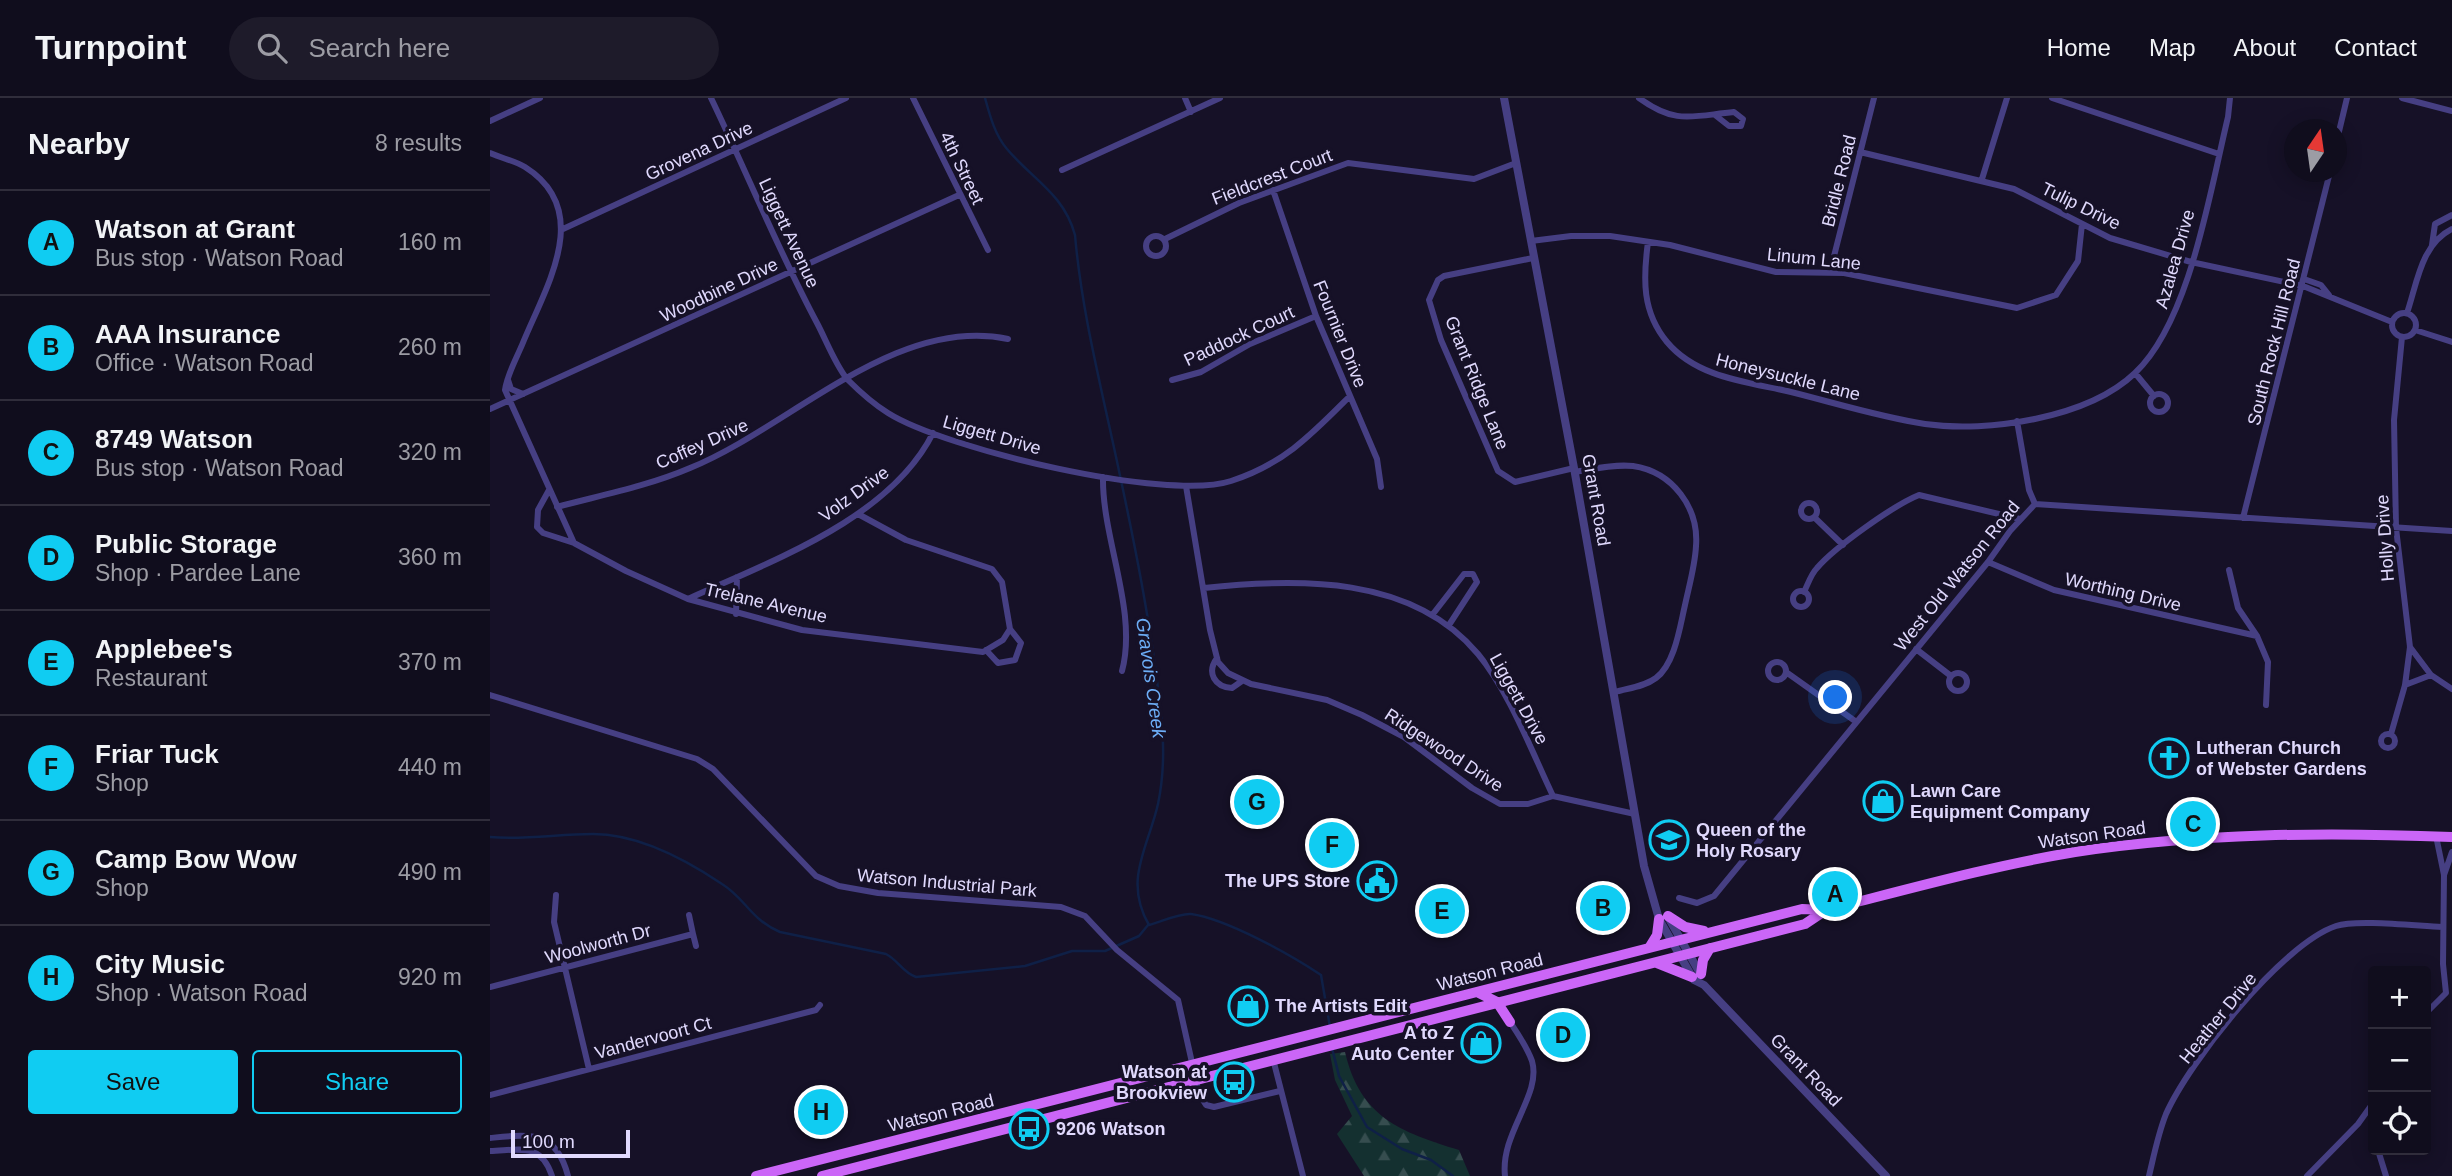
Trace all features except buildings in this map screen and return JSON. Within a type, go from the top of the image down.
[{"type":"main road","name":"Watson Road","points":[[822,1176],[1340,1043],[1675,941],[1802,909],[1826,910],[2011,864],[2122,846],[2256,835],[2452,837]]},
{"type":"main road","name":"Watson Road","points":[[756,1176],[1477,992],[1489,999],[1514,998],[1805,924],[1826,910]]},
{"type":"main road","points":[[1649,948],[1663,917],[1685,927],[1711,932]]},
{"type":"main road","points":[[1654,962],[1699,979],[1703,960],[1710,948]]},
{"type":"main road","points":[[1510,1022],[1514,998]]},
{"type":"main road","points":[[1489,999],[1510,1022]]},
{"type":"street","points":[[490,121],[540,98]]},
{"type":"street","name":"Liggett Avenue","points":[[711,98],[790,272],[847,378]]},
{"type":"street","name":"Grovena Drive","points":[[563,229],[846,98]]},
{"type":"street","name":"4th Street","points":[[913,98],[988,250]]},
{"type":"street","points":[[1185,98],[1191,112]]},
{"type":"street","points":[[1062,170],[1220,98]]},
{"type":"street","name":"Grant Road","points":[[1504,98],[1615,691],[1635,814],[1647,876],[1658,908],[1682,954],[1699,979],[1886,1176]]},
{"type":"street","points":[[1639,98],[1655,110],[1681,119],[1715,115]]},
{"type":"street","name":"Bridle Road","points":[[1830,272],[1874,98]]},
{"type":"street","points":[[1982,179],[2007,98]]},
{"type":"street","points":[[2052,98],[2219,154]]},
{"type":"street","name":"Azalea Drive","points":[[2017,421],[2045,418],[2078,408],[2109,392],[2135,373],[2169,328],[2191,262],[2228,117],[2230,98]]},
{"type":"street","points":[[2342,119],[2347,98]]},
{"type":"street","points":[[2402,98],[2452,111]]},
{"type":"street","name":"Tulip Drive","points":[[1860,152],[1982,179],[2014,189],[2110,238],[2191,262],[2303,282],[2392,322]]},
{"type":"street","points":[[490,153],[525,166],[547,186],[557,203],[563,229],[553,271],[505,390],[574,542]]},
{"type":"street","name":"Fieldcrest Court","points":[[1165,239],[1273,190],[1348,163],[1474,179],[1516,163]]},
{"type":"street","name":"South Rock Hill Road","points":[[2243,518],[2328,182]]},
{"type":"street","name":"Fournier Drive","points":[[1273,190],[1316,316],[1377,459],[1381,487]]},
{"type":"street","name":"Woodbine Drive","points":[[490,410],[959,195]]},
{"type":"street","points":[[2407,313],[2432,245],[2435,224],[2452,215]]},
{"type":"street","name":"Linum Lane","points":[[1531,241],[1597,236],[1648,242],[1776,272],[1830,272],[2017,308],[2056,295],[2078,261],[2082,224]]},
{"type":"street","points":[[2432,245],[2452,229]]},
{"type":"street","name":"Honeysuckle Lane","points":[[1648,242],[1644,290],[1648,309],[1667,343],[1701,370],[1927,424],[1972,425],[2017,421]]},
{"type":"street","name":"Grant Ridge Lane","points":[[1533,258],[1444,276],[1438,280],[1429,300],[1441,340],[1498,471],[1515,482],[1574,470]]},
{"type":"street","points":[[2407,313],[2414,318],[2415,330],[2410,336],[2402,337],[2392,330],[2392,322],[2399,314],[2407,313]]},
{"type":"street","name":"Paddock Court","points":[[1172,380],[1201,372],[1250,344],[1316,316]]},
{"type":"street","points":[[2415,330],[2452,342]]},
{"type":"street","name":"Coffey Drive","points":[[557,507],[633,488],[690,469],[747,442],[847,378],[946,338],[971,335],[1009,339]]},
{"type":"street","name":"Holly Drive","points":[[2391,734],[2405,685],[2410,647],[2396,528],[2394,420],[2402,337]]},
{"type":"street","points":[[2135,373],[2154,396]]},
{"type":"street","points":[[508,377],[511,389],[523,394]]},
{"type":"street","name":"Liggett Drive","points":[[847,378],[888,413],[933,433],[1021,459],[1103,477],[1186,486],[1229,482],[1276,462],[1296,449],[1350,396]]},
{"type":"street","points":[[2017,421],[2029,490],[2035,504]]},
{"type":"street","name":"Volz Drive","points":[[688,599],[815,540],[858,514],[909,471],[933,433]]},
{"type":"street","points":[[1574,470],[1633,466],[1656,473],[1686,498],[1696,526],[1696,548],[1680,627],[1665,668],[1656,678],[1642,685],[1615,691]]},
{"type":"street","points":[[1103,477],[1104,502],[1128,643],[1122,671]]},
{"type":"street","name":"Ridgewood Drive","points":[[1186,486],[1217,658],[1211,665],[1212,676],[1218,684],[1233,688],[1241,681],[1327,700],[1363,715],[1404,737],[1480,793],[1500,804],[1528,804],[1553,796]]},
{"type":"street","name":"Trelane Avenue","points":[[549,490],[538,510],[537,527],[543,533],[574,542],[626,571],[688,599],[736,614],[802,630],[986,650],[998,663],[1015,660],[1021,643],[1010,629]]},
{"type":"street","points":[[1804,592],[1816,569],[1843,545],[1907,500],[1919,495],[2020,519]]},
{"type":"street","name":"West Old Watson Road","points":[[1679,898],[1698,903],[1714,896],[2020,519],[2035,504],[2452,531]]},
{"type":"street","points":[[858,514],[906,540],[992,569],[1002,582],[1010,629],[1003,640],[986,650]]},
{"type":"street","points":[[1814,517],[1843,545]]},
{"type":"street","name":"Worthing Drive","points":[[1987,562],[2054,590],[2257,636]]},
{"type":"street","points":[[2229,570],[2238,608],[2257,636],[2268,662],[2266,705]]},
{"type":"street","points":[[1433,614],[1464,574],[1473,574],[1477,582],[1448,625]]},
{"type":"street","points":[[736,614],[737,577]]},
{"type":"street","name":"Liggett Drive","points":[[1204,588],[1256,582],[1360,588],[1382,593],[1433,614],[1479,655],[1516,718],[1553,796]]},
{"type":"street","points":[[2410,647],[2431,675],[2452,689]]},
{"type":"street","points":[[1916,649],[1951,676]]},
{"type":"street","points":[[1217,658],[1228,673],[1241,681]]},
{"type":"street","points":[[1786,672],[1855,721]]},
{"type":"street","points":[[2405,685],[2431,675]]},
{"type":"street","name":"Watson Industrial Park","points":[[490,695],[697,759],[713,769],[816,876],[839,886],[878,893],[1061,907],[1085,916],[1116,950],[1178,1000],[1202,1101],[1214,1107],[1280,1091]]},
{"type":"street","points":[[1553,796],[1635,814]]},
{"type":"street","points":[[2431,1008],[2449,991],[2442,927],[2444,875],[2436,836]]},
{"type":"street","points":[[2444,875],[2452,852]]},
{"type":"street","points":[[556,895],[554,922],[589,1069]]},
{"type":"street","points":[[689,915],[696,946]]},
{"type":"street","name":"Heather Drive","points":[[2149,1176],[2166,1115],[2206,1051],[2256,988],[2315,935],[2338,925],[2442,927]]},
{"type":"street","name":"Woolworth Dr","points":[[490,987],[693,934]]},
{"type":"street","name":"Vandervoort Ct","points":[[490,1095],[816,1010],[821,1005]]},
{"type":"street","points":[[1505,1176],[1505,1149],[1532,1088],[1534,1074],[1532,1062],[1510,1022]]},
{"type":"street","points":[[1273,1059],[1303,1176]]},
{"type":"street","points":[[2307,1176],[2368,1109]]},
{"type":"street","points":[[490,1138],[523,1135],[550,1143],[562,1156],[568,1176]]},
{"type":"street","points":[[490,1151],[527,1150],[540,1153],[547,1161],[552,1176]]},
{"type":"street","points":[[2380,1155],[2386,1176]]},
{"type":"green space","points":[[1345,1052],[1352,1074],[1372,1107],[1401,1128],[1459,1150],[1470,1176],[1364,1176],[1337,1134],[1352,1116],[1335,1080],[1330,1054]]},
{"type":"waterway","name":"Gravois Creek","points":[[985,98],[999,138],[1063,208],[1075,235],[1091,339],[1142,583],[1162,725],[1163,764],[1160,795],[1138,879],[1142,909],[1149,925],[1186,914],[1206,917],[1276,948],[1321,975],[1330,1027]]},
{"type":"waterway","points":[[490,837],[593,834],[644,843],[677,857],[722,884],[762,921],[780,932],[886,954],[916,977],[1025,966],[1072,951],[1105,951],[1139,936],[1148,925]]},
{"type":"waterway","name":"Gravois Creek","points":[[1332,1048],[1339,1076],[1367,1127],[1402,1149],[1431,1160],[1453,1176]]},
{"type":"place","name":"Lutheran Church of Webster Gardens","points":[[2169,758]]},
{"type":"place","name":"Lawn Care Equipment Company","points":[[1883,801]]},
{"type":"place","name":"Camp Bow Wow","points":[[1257,802]]},
{"type":"place","name":"8749 Watson","points":[[2193,824]]},
{"type":"place","name":"Queen of the Holy Rosary","points":[[1669,840]]},
{"type":"place","name":"Friar Tuck","points":[[1332,845]]},
{"type":"place","name":"The UPS Store","points":[[1377,881]]},
{"type":"place","name":"Watson at Grant","points":[[1835,894]]},
{"type":"place","name":"AAA Insurance","points":[[1603,908]]},
{"type":"place","name":"Applebee's","points":[[1442,911]]},
{"type":"place","name":"The Artists Edit","points":[[1248,1006]]},
{"type":"place","name":"Public Storage","points":[[1563,1035]]},
{"type":"place","name":"A to Z Auto Center","points":[[1481,1043]]},
{"type":"place","name":"Watson at Brookview","points":[[1234,1082]]},
{"type":"place","name":"City Music","points":[[821,1112]]},
{"type":"place","name":"9206 Watson","points":[[1029,1129]]}]
